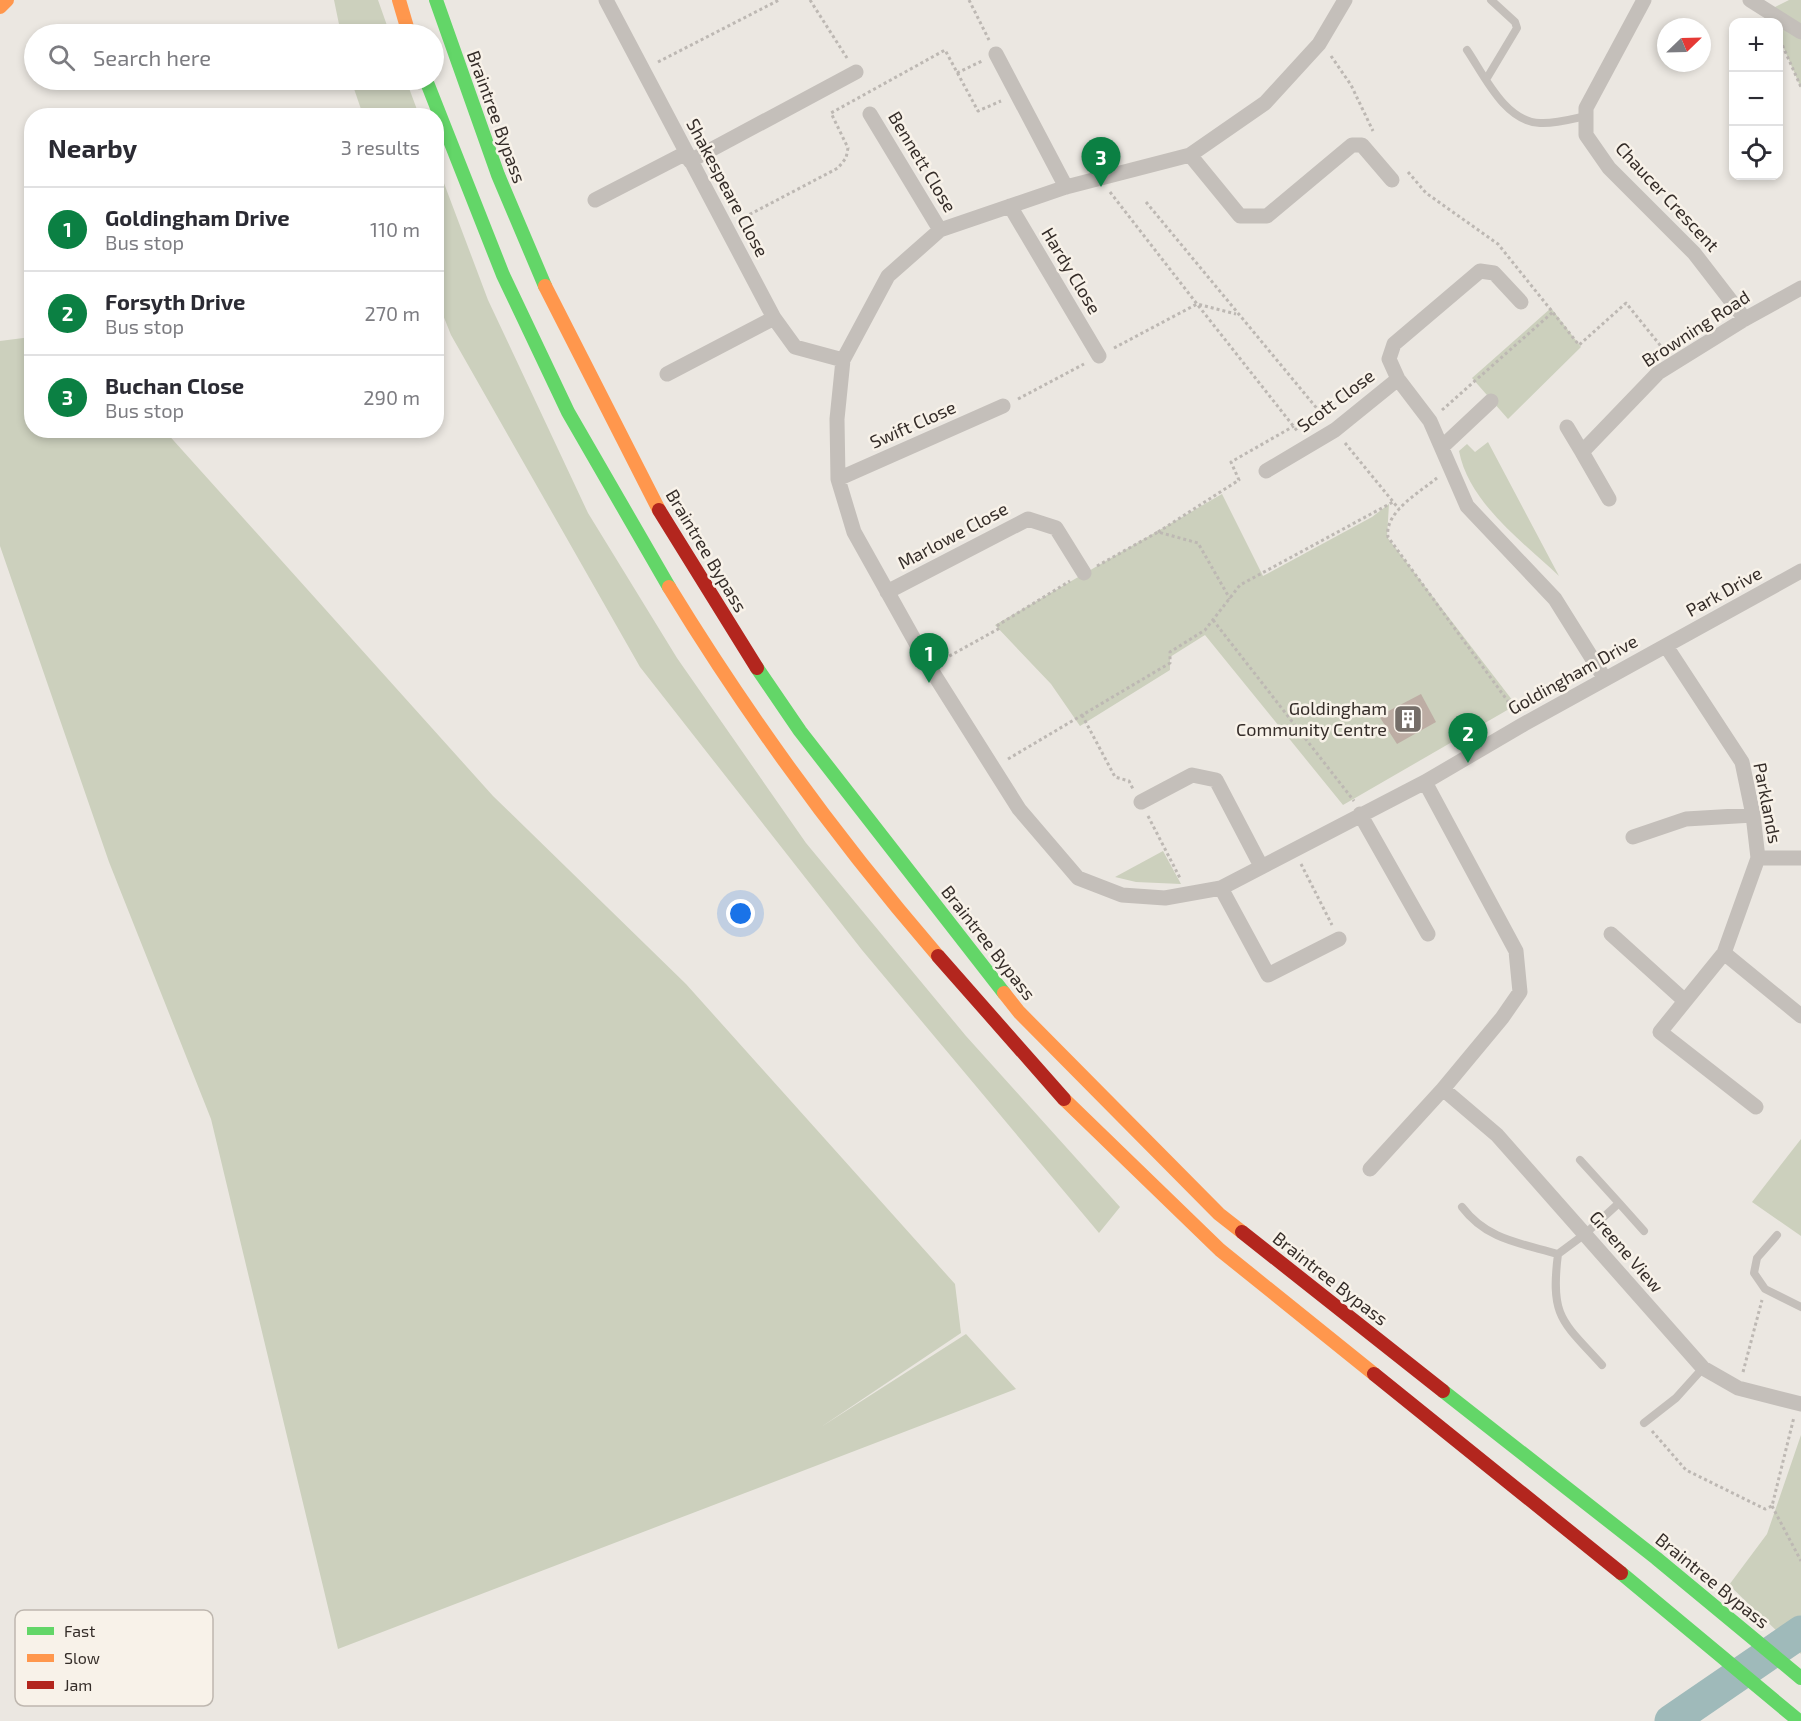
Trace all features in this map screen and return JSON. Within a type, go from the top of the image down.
[{"type":"main road","points":[[0,8],[7,0]]},
{"type":"main road","points":[[399,0],[406,24]]},
{"type":"main road","name":"Braintree Bypass","points":[[436,0],[498,175],[547,291],[657,506],[738,639],[800,731],[1019,1012],[1219,1214],[1702,1596],[1801,1678]]},
{"type":"main road","points":[[430,90],[437,108]]},
{"type":"main road","points":[[444,126],[503,275],[573,422],[635,531],[712,657],[785,764],[870,877],[1048,1084],[1220,1250],[1679,1621],[1799,1721]]},
{"type":"street","name":"Shakespeare Close","points":[[606,0],[774,318],[795,347],[843,360]]},
{"type":"street","points":[[1345,0],[1319,44],[1265,103],[1190,155],[1240,216],[1267,216],[1352,145],[1362,145],[1392,180]]},
{"type":"street","points":[[1586,116],[1586,108],[1644,0]]},
{"type":"street","points":[[1750,0],[1801,32]]},
{"type":"street","points":[[996,54],[1066,187]]},
{"type":"street","points":[[596,200],[688,157],[856,72]]},
{"type":"street","name":"Bennett Close","points":[[870,114],[940,230]]},
{"type":"street","name":"Chaucer Crescent","points":[[1586,116],[1586,135],[1609,168],[1694,253],[1745,319]]},
{"type":"street","name":"Goldingham Drive","points":[[1190,155],[1066,187],[940,230],[888,276],[843,360],[837,419],[838,479],[855,532],[930,668],[992,768],[1019,809],[1078,878],[1122,895],[1165,898],[1221,888],[1425,782],[1524,724],[1666,646]]},
{"type":"street","name":"Hardy Close","points":[[1010,206],[1099,356]]},
{"type":"street","points":[[1521,302],[1494,273],[1480,271],[1394,344],[1389,359],[1398,379],[1430,421],[1467,506],[1555,599],[1605,679]]},
{"type":"street","name":"Browning Road","points":[[1582,452],[1658,373],[1745,319],[1801,288]]},
{"type":"street","points":[[667,374],[774,318]]},
{"type":"street","name":"Scott Close","points":[[1266,471],[1335,430],[1398,379]]},
{"type":"street","points":[[1442,447],[1491,401]]},
{"type":"street","name":"Swift Close","points":[[838,479],[1003,406]]},
{"type":"street","points":[[1567,427],[1609,499]]},
{"type":"street","name":"Marlowe Close","points":[[887,592],[1028,519],[1056,528],[1084,573]]},
{"type":"street","name":"Park Drive","points":[[1666,646],[1801,571]]},
{"type":"street","name":"Parklands","points":[[1666,646],[1742,762],[1753,815],[1758,858],[1724,953],[1660,1032],[1756,1107]]},
{"type":"street","points":[[1141,802],[1192,775],[1215,780],[1261,866]]},
{"type":"street","points":[[1370,1169],[1443,1089],[1502,1018],[1520,992],[1516,951],[1425,782]]},
{"type":"street","points":[[1362,813],[1428,933]]},
{"type":"street","points":[[1633,837],[1686,819],[1753,815]]},
{"type":"street","points":[[1758,858],[1801,858]]},
{"type":"street","points":[[1221,888],[1268,975],[1339,939]]},
{"type":"street","points":[[1611,934],[1685,1001]]},
{"type":"street","points":[[1724,953],[1801,1016]]},
{"type":"street","name":"Greene View","points":[[1443,1089],[1497,1135],[1703,1368],[1738,1388],[1799,1404]]},
{"type":"lane","points":[[1487,78],[1517,28],[1515,22],[1491,0]]},
{"type":"lane","points":[[1467,50],[1513,113],[1526,121],[1541,124],[1586,116]]},
{"type":"lane","points":[[1580,1160],[1644,1231]]},
{"type":"lane","points":[[1558,1254],[1585,1234],[1619,1203]]},
{"type":"lane","points":[[1462,1207],[1474,1223],[1485,1231],[1558,1254]]},
{"type":"lane","points":[[1777,1235],[1757,1258],[1754,1273],[1765,1289],[1801,1307]]},
{"type":"lane","points":[[1558,1254],[1557,1308],[1563,1322],[1602,1365]]},
{"type":"lane","points":[[1644,1423],[1676,1398],[1703,1368]]},
{"type":"path","points":[[643,70],[779,0]]},
{"type":"path","points":[[810,0],[870,92]]},
{"type":"path","points":[[957,74],[996,54],[969,0]]},
{"type":"path","points":[[1319,44],[1328,51],[1351,85],[1368,125],[1376,134]]},
{"type":"path","points":[[1783,46],[1801,87]]},
{"type":"path","points":[[1405,169],[1426,193],[1498,244],[1580,345],[1626,303],[1675,363]]},
{"type":"path","points":[[1100,178],[1294,426],[1231,462],[1239,480],[1158,532]]},
{"type":"path","points":[[1146,202],[1399,509]]},
{"type":"path","points":[[1003,406],[1197,304],[1238,315]]},
{"type":"path","points":[[1430,421],[1553,312]]},
{"type":"path","points":[[1450,467],[1399,509],[1387,530],[1388,537],[1524,724]]},
{"type":"path","points":[[992,768],[1170,663],[1170,652],[1205,630],[1240,585],[1393,502]]},
{"type":"path","points":[[1213,620],[1362,813]]},
{"type":"path","points":[[1293,849],[1339,939]]},
{"type":"path","points":[[1738,1388],[1765,1289]]},
{"type":"path","points":[[1799,1404],[1772,1506],[1801,1561]]},
{"type":"path","points":[[1644,1423],[1686,1470],[1765,1509],[1772,1506]]},
{"type":"green space","points":[[334,0],[378,0],[386,24],[339,24]]},
{"type":"green space","points":[[1789,0],[1801,0],[1801,88],[1783,46],[1783,18],[1774,18],[1767,11]]},
{"type":"green space","points":[[354,90],[410,90],[416,108],[361,108]]},
{"type":"green space","points":[[444,183],[488,300],[588,513],[677,658],[806,843],[966,1036],[1120,1207],[1099,1233],[862,950],[640,667],[451,335],[444,318]]},
{"type":"green space","points":[[1551,308],[1581,347],[1508,419],[1472,378]]},
{"type":"green space","points":[[24,338],[24,438],[171,438],[493,796],[686,984],[955,1284],[961,1333],[821,1427],[966,1334],[1016,1389],[338,1649],[211,1119],[109,862],[0,546],[0,341]]},
{"type":"green space","points":[[1488,442],[1559,576],[1499,520],[1474,488],[1459,451],[1467,444],[1475,452]]},
{"type":"green space","points":[[1222,494],[1263,576],[1372,517],[1389,504],[1387,537],[1516,705],[1343,805],[1205,635],[1170,657],[1170,670],[1080,726],[1051,684],[995,625]]},
{"type":"green space","points":[[1163,851],[1181,884],[1136,882],[1115,877]]},
{"type":"green space","points":[[1801,1139],[1801,1236],[1752,1202]]},
{"type":"green space","points":[[1801,1435],[1801,1654],[1729,1585],[1767,1534]]},
{"type":"building","name":"Goldingham Community Centre","points":[[1421,694],[1436,722],[1397,744],[1379,716]]},
{"type":"waterway","points":[[1671,1721],[1801,1632]]},
{"type":"traffic: fast","points":[[436,0],[498,175],[545,286]]},
{"type":"traffic: fast","points":[[430,90],[437,108]]},
{"type":"traffic: fast","points":[[444,126],[503,275],[568,412],[669,587]]},
{"type":"traffic: fast","points":[[757,668],[800,731],[1004,993]]},
{"type":"traffic: fast","points":[[1443,1391],[1656,1558],[1801,1678]]},
{"type":"traffic: fast","points":[[1621,1573],[1799,1721]]},
{"type":"traffic: slow","points":[[0,7],[7,0]]},
{"type":"traffic: slow","points":[[399,0],[406,24]]},
{"type":"traffic: slow","points":[[545,286],[659,510]]},
{"type":"traffic: slow","points":[[669,587],[731,684],[796,777],[865,868],[938,956]]},
{"type":"traffic: slow","points":[[1004,993],[1019,1012],[1219,1214],[1242,1232]]},
{"type":"traffic: slow","points":[[1064,1099],[1220,1250],[1374,1374]]},
{"type":"traffic: jam","points":[[659,510],[757,668]]},
{"type":"traffic: jam","points":[[938,956],[1064,1099]]},
{"type":"traffic: jam","points":[[1242,1232],[1443,1391]]},
{"type":"traffic: jam","points":[[1374,1374],[1621,1573]]},
{"type":"place","name":"Buchan Close","points":[[1101,187]]},
{"type":"place","name":"Goldingham Drive","points":[[929,683]]},
{"type":"place","name":"Goldingham Community Centre","points":[[1408,719]]},
{"type":"place","name":"Forsyth Drive","points":[[1468,763]]}]
